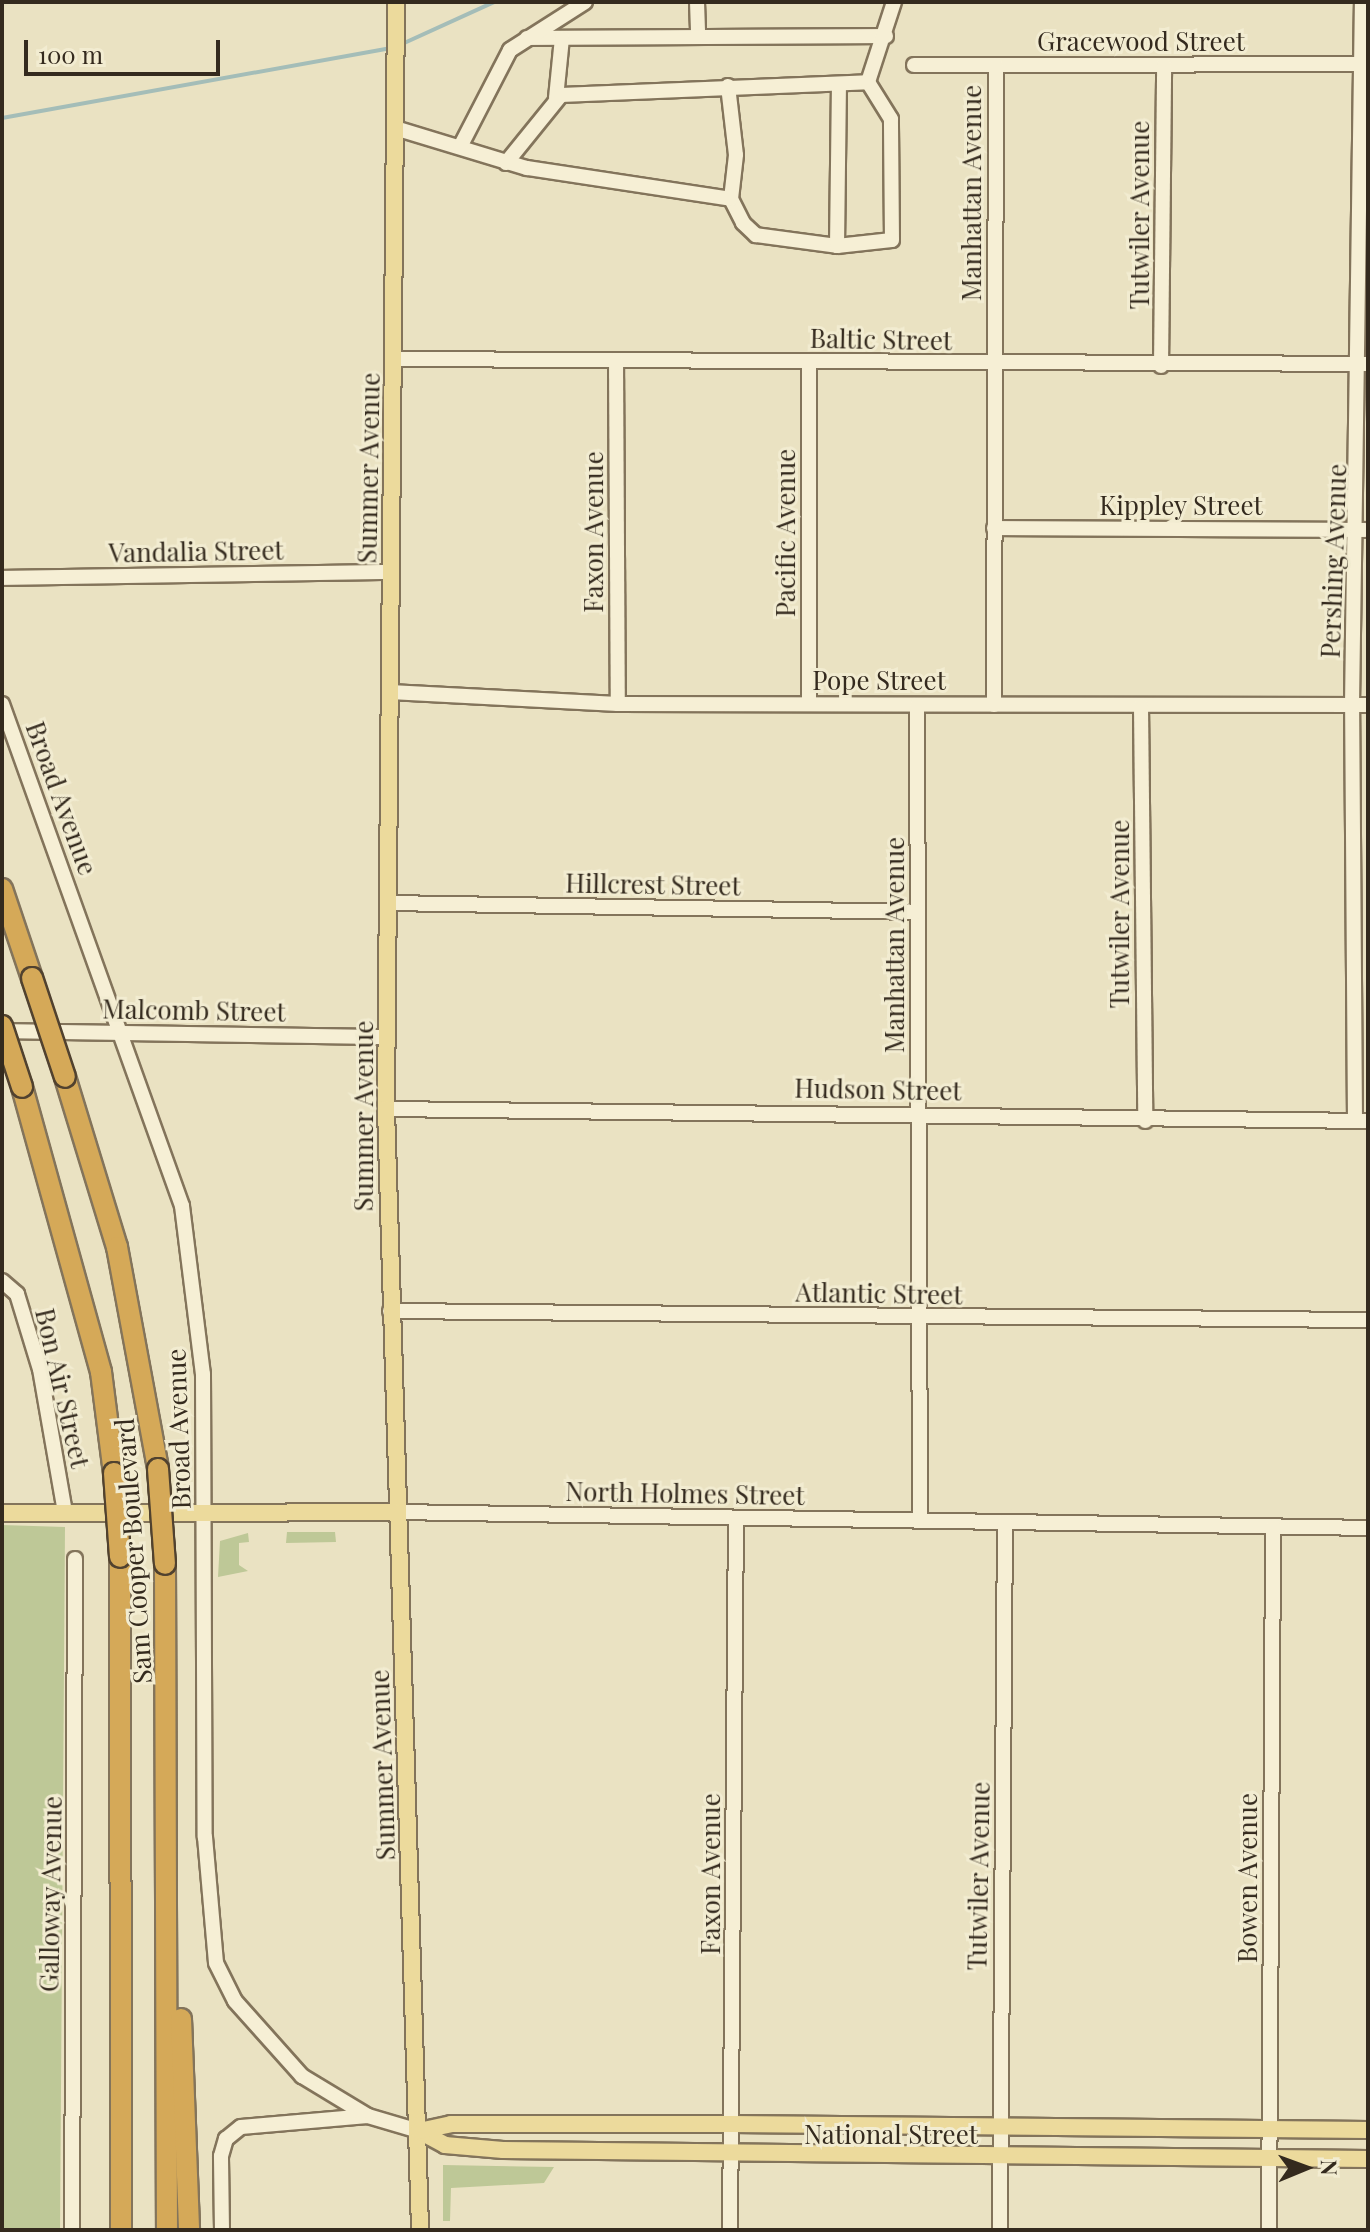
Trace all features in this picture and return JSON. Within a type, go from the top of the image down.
[{"type":"highway","name":"Sam Cooper Boulevard","points":[[2,889],[65,1077],[117,1247],[158,1469],[165,1564],[170,1851],[167,2230]]},
{"type":"highway","name":"Sam Cooper Boulevard","points":[[2,1029],[22,1087],[97,1357],[114,1473],[120,1557],[121,2230]]},
{"type":"highway","points":[[170,1851],[189,2230]]},
{"type":"main road","name":"Summer Avenue","points":[[396,2],[386,1109],[420,2230]]},
{"type":"main road","name":"North Holmes Street","points":[[2,1513],[396,1512]]},
{"type":"main road","name":"National Street","points":[[419,2131],[451,2124],[732,2124],[1000,2131],[1368,2130]]},
{"type":"main road","name":"National Street","points":[[419,2131],[445,2145],[503,2150],[1000,2158],[1368,2159]]},
{"type":"street","points":[[460,147],[493,73],[527,38],[585,2]]},
{"type":"street","points":[[697,2],[698,37]]},
{"type":"street","points":[[868,82],[886,36],[894,2]]},
{"type":"street","name":"Pershing Avenue","points":[[1361,1121],[1352,705],[1364,530],[1362,2]]},
{"type":"street","points":[[527,38],[886,36]]},
{"type":"street","points":[[506,163],[556,98],[562,38]]},
{"type":"street","name":"Gracewood Street","points":[[914,65],[1364,64]]},
{"type":"street","name":"Manhattan Avenue","points":[[994,705],[996,65]]},
{"type":"street","name":"Tutwiler Avenue","points":[[1161,366],[1164,65]]},
{"type":"street","points":[[556,98],[612,88],[868,82]]},
{"type":"street","points":[[728,86],[736,155],[731,199],[756,235],[837,246],[892,240],[891,119],[868,82]]},
{"type":"street","points":[[837,246],[839,84]]},
{"type":"street","points":[[395,128],[506,163],[731,199]]},
{"type":"street","name":"Baltic Street","points":[[393,359],[1161,366],[1365,364]]},
{"type":"street","name":"Faxon Avenue","points":[[616,360],[618,704]]},
{"type":"street","name":"Pacific Avenue","points":[[809,362],[809,704]]},
{"type":"street","name":"Kippley Street","points":[[994,528],[1364,530]]},
{"type":"street","name":"Vandalia Street","points":[[2,578],[391,572]]},
{"type":"street","name":"Pope Street","points":[[390,692],[618,704],[1368,705]]},
{"type":"street","name":"Broad Avenue","points":[[2,704],[122,1033],[184,1220],[203,1374],[205,1837],[216,1963],[235,2001],[302,2076],[368,2116]]},
{"type":"street","name":"Manhattan Avenue","points":[[917,705],[920,1520]]},
{"type":"street","name":"Tutwiler Avenue","points":[[1141,706],[1145,1121]]},
{"type":"street","name":"Hillcrest Street","points":[[388,903],[917,912]]},
{"type":"street","name":"Malcomb Street","points":[[2,1029],[386,1037]]},
{"type":"street","name":"Hudson Street","points":[[386,1109],[920,1112],[1145,1121],[1361,1121]]},
{"type":"street","name":"Bon Air Street","points":[[2,1281],[17,1294],[40,1369],[65,1512]]},
{"type":"street","name":"Atlantic Street","points":[[390,1311],[1368,1320]]},
{"type":"street","name":"North Holmes Street","points":[[396,1512],[1368,1528]]},
{"type":"street","name":"Faxon Avenue","points":[[730,2230],[736,1518]]},
{"type":"street","name":"Tutwiler Avenue","points":[[1000,2230],[1005,1522]]},
{"type":"street","name":"Bowen Avenue","points":[[1269,2230],[1273,1526]]},
{"type":"street","name":"Galloway Avenue","points":[[72,2230],[75,1559]]},
{"type":"street","name":"National Street","points":[[222,2230],[221,2156],[226,2139],[241,2127],[368,2116],[419,2131]]},
{"type":"green space","points":[[2,1525],[65,1527],[60,2230],[2,2230]]},
{"type":"green space","points":[[287,1532],[335,1532],[336,1542],[286,1543]]},
{"type":"green space","points":[[248,1533],[249,1542],[239,1543],[239,1565],[248,1571],[218,1577],[220,1541]]},
{"type":"green space","points":[[443,2165],[554,2167],[544,2183],[451,2188],[450,2221],[443,2221]]},
{"type":"waterway","points":[[402,44],[494,2]]},
{"type":"waterway","points":[[2,118],[390,48]]}]
